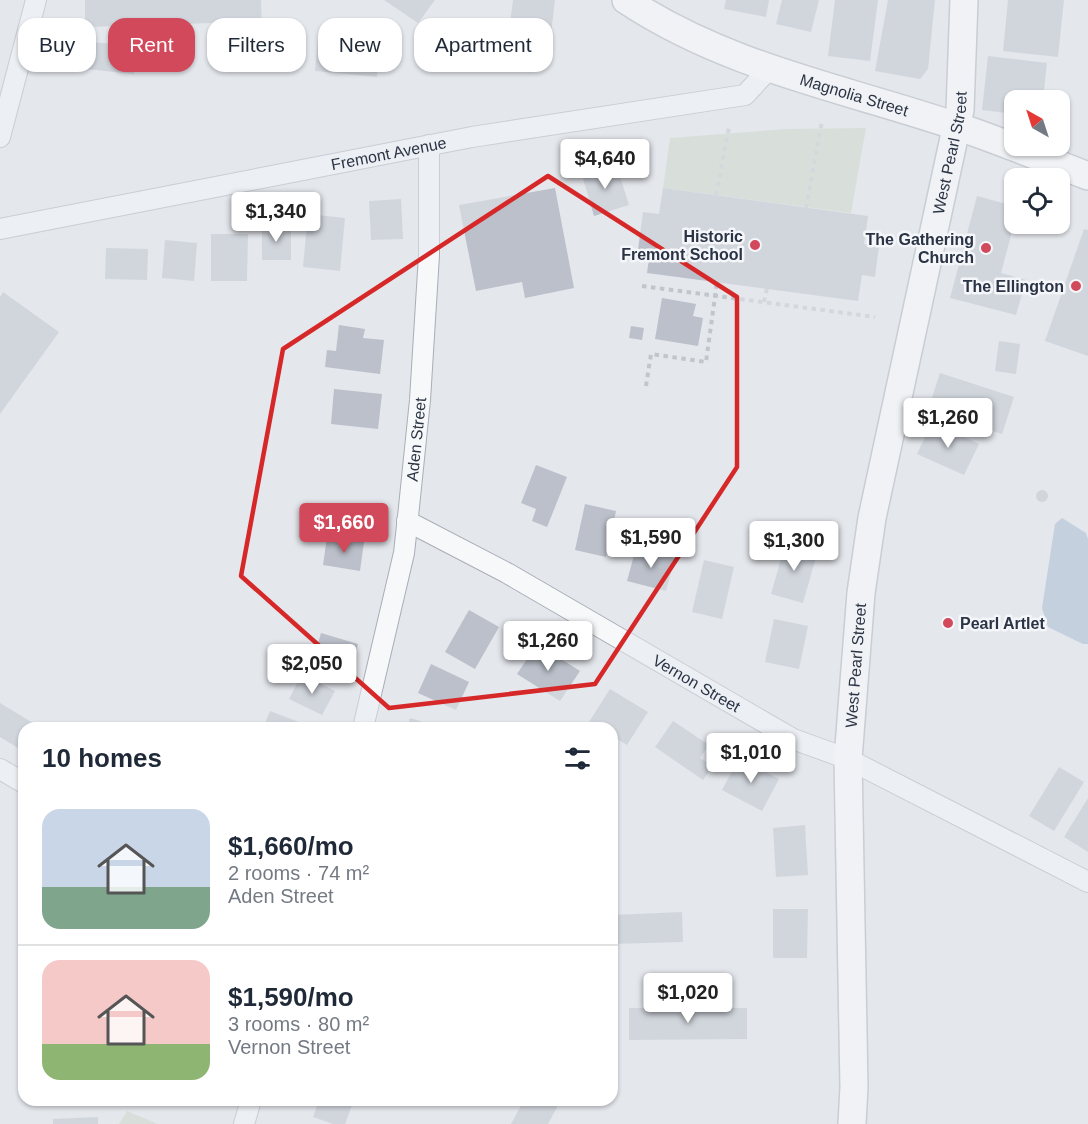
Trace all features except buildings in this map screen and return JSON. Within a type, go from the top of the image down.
[{"type":"street","points":[[0,136],[36,0]]},
{"type":"street","name":"Magnolia Street","points":[[626,0],[695,40],[769,69],[957,126],[1088,176]]},
{"type":"street","name":"West Pearl Street","points":[[852,1124],[854,1075],[848,759],[865,555],[960,110],[964,0]]},
{"type":"street","name":"Fremont Avenue","points":[[0,229],[429,145],[745,95],[769,69]]},
{"type":"street","name":"Aden Street","points":[[364,722],[404,553],[420,400],[426,300],[429,145]]},
{"type":"street","name":"Vernon Street","points":[[407,521],[507,573],[793,739],[848,759],[1088,882]]},
{"type":"street","points":[[0,769],[18,780]]},
{"type":"street","points":[[244,1124],[249,1106]]},
{"type":"path","points":[[806,208],[822,121]]},
{"type":"path","points":[[716,195],[729,127]]},
{"type":"path","points":[[646,386],[651,354],[706,362],[717,282]]},
{"type":"path","points":[[642,286],[875,318]]},
{"type":"path","points":[[764,302],[767,288]]},
{"type":"highlighted area","points":[[548,176],[737,297],[737,467],[595,684],[389,708],[241,576],[283,349]]},
{"type":"green space","points":[[866,128],[851,213],[663,188],[670,138],[786,129]]},
{"type":"green space","points":[[127,1111],[158,1124],[119,1124]]},
{"type":"water","points":[[1062,518],[1086,533],[1088,539],[1088,644],[1083,644],[1048,627],[1042,608],[1055,524]]},
{"type":"place","name":"Historic Fremont School","points":[[755,245]]},
{"type":"place","name":"The Gathering Church","points":[[986,248]]},
{"type":"place","name":"The Ellington","points":[[1076,286]]},
{"type":"place","name":"Pearl Artlet","points":[[948,623]]}]
